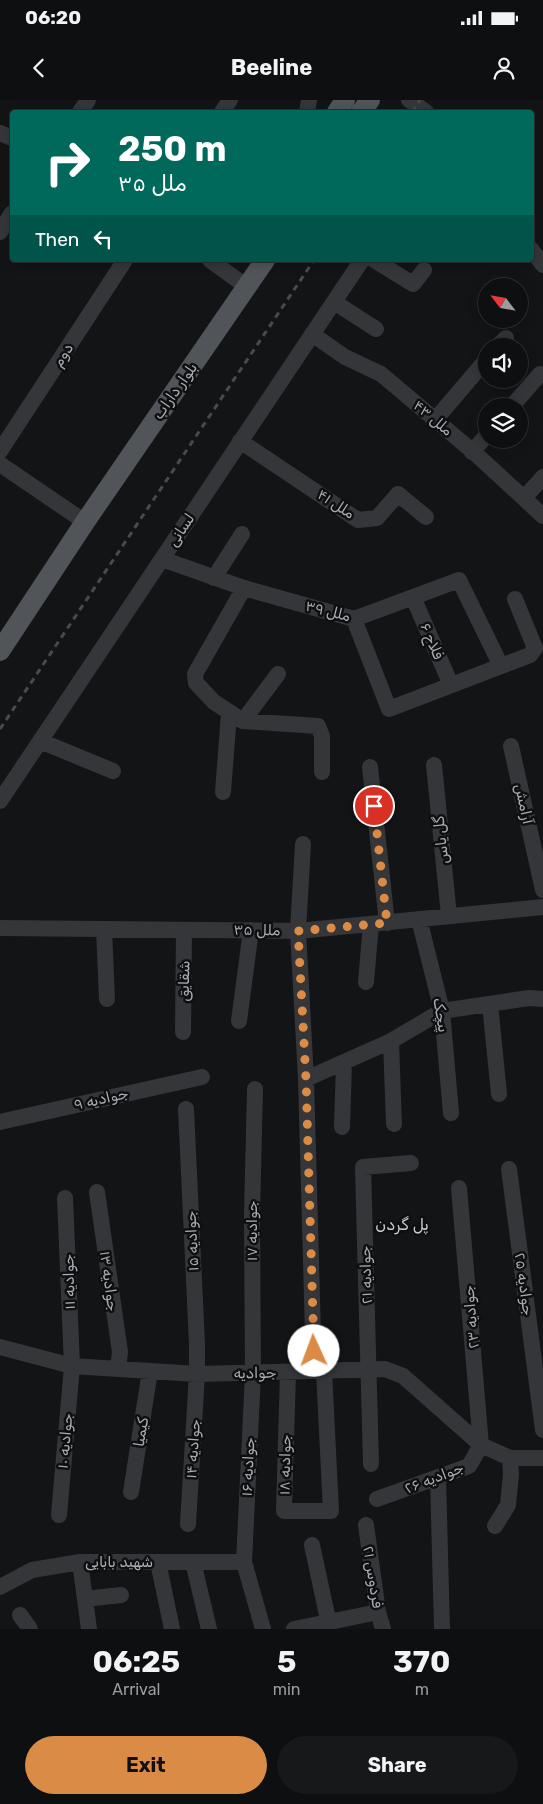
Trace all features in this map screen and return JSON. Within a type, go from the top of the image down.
[{"type":"main road","name":"بلوار داراب","points":[[0,651],[85,522],[264,262]]},
{"type":"main road","name":"بلوار داراب","points":[[0,627],[64,533],[85,522]]},
{"type":"street","points":[[408,100],[423,110]]},
{"type":"street","points":[[0,232],[10,216]]},
{"type":"street","points":[[534,253],[543,265]]},
{"type":"street","name":"دوم","points":[[0,450],[124,262]]},
{"type":"street","points":[[213,262],[247,287]]},
{"type":"street","name":"لسانی","points":[[0,801],[361,262]]},
{"type":"street","points":[[377,262],[413,284],[424,270]]},
{"type":"street","points":[[334,302],[376,329]]},
{"type":"street","name":"ملل ۴۳","points":[[312,334],[345,357],[381,374],[543,516]]},
{"type":"street","points":[[435,420],[478,369]]},
{"type":"street","points":[[519,398],[540,374]]},
{"type":"street","name":"ملل ۴۱","points":[[240,441],[358,520],[376,518],[398,494],[426,517]]},
{"type":"street","points":[[472,452],[478,445]]},
{"type":"street","points":[[0,464],[85,522]]},
{"type":"street","points":[[524,498],[543,477]]},
{"type":"street","points":[[214,578],[242,534]]},
{"type":"street","name":"ملل ۳۹","points":[[162,559],[244,588],[354,619],[459,580],[501,666]]},
{"type":"street","points":[[244,588],[195,674],[196,684],[214,702],[236,717],[318,726],[322,736],[322,772]]},
{"type":"street","name":"فلاح ۶","points":[[413,597],[451,685]]},
{"type":"street","points":[[354,619],[389,709],[530,655],[535,648],[514,599]]},
{"type":"street","points":[[223,792],[236,717],[278,674]]},
{"type":"street","points":[[40,741],[113,771]]},
{"type":"street","name":"آرامش","points":[[511,746],[543,890]]},
{"type":"street","name":"گل یاس","points":[[434,764],[449,916]]},
{"type":"street","points":[[366,982],[379,924],[370,767]]},
{"type":"street","points":[[303,844],[298,931],[319,1371]]},
{"type":"street","name":"ملل ۳۵","points":[[0,928],[298,931],[543,907]]},
{"type":"street","name":"پیچک","points":[[419,920],[442,1011],[451,1113]]},
{"type":"street","points":[[104,929],[107,998]]},
{"type":"street","name":"شقایق","points":[[183,1032],[184,930]]},
{"type":"street","points":[[238,1021],[250,930]]},
{"type":"street","points":[[306,1079],[391,1041],[442,1011],[529,998],[543,999]]},
{"type":"street","points":[[490,1004],[499,1094]]},
{"type":"street","points":[[391,1041],[394,1124]]},
{"type":"street","points":[[342,1127],[344,1062]]},
{"type":"street","name":"جوادیه ۹","points":[[0,1122],[202,1077]]},
{"type":"street","name":"جوادیه ۱۷","points":[[253,1372],[252,1215],[255,1090]]},
{"type":"street","name":"جوادیه ۱۵","points":[[186,1109],[197,1374]]},
{"type":"street","name":"جوادیه ۲۱","points":[[368,1370],[363,1167],[411,1163]]},
{"type":"street","name":"جوادیه ۲۵","points":[[509,1168],[543,1430]]},
{"type":"street","name":"جوادیه ۲۳","points":[[459,1188],[481,1445]]},
{"type":"street","name":"جوادیه ۱۳","points":[[97,1192],[120,1352],[118,1369]]},
{"type":"street","name":"جوادیه ۱۱","points":[[66,1198],[72,1366]]},
{"type":"street","name":"جوادیه","points":[[0,1347],[72,1366],[197,1374],[385,1369],[403,1376],[481,1445],[510,1458],[543,1458]]},
{"type":"street","name":"جوادیه ۱۰","points":[[59,1515],[72,1366]]},
{"type":"street","points":[[368,1370],[371,1464]]},
{"type":"street","name":"کیمیا","points":[[131,1492],[150,1371]]},
{"type":"street","name":"جوادیه ۱۸","points":[[288,1372],[284,1511],[331,1511],[319,1371]]},
{"type":"street","name":"جوادیه ۱۶","points":[[253,1372],[244,1562],[263,1629]]},
{"type":"street","name":"جوادیه ۱۴","points":[[188,1524],[197,1374]]},
{"type":"street","name":"جوادیه ۲۶","points":[[377,1499],[469,1466],[481,1445]]},
{"type":"street","points":[[495,1526],[508,1505],[511,1474],[510,1458]]},
{"type":"street","points":[[438,1478],[442,1629]]},
{"type":"street","name":"فردوس ۲۱","points":[[366,1525],[378,1612],[383,1629]]},
{"type":"street","points":[[312,1546],[329,1626]]},
{"type":"street","points":[[80,1562],[89,1629]]},
{"type":"street","name":"شهید بابایی","points":[[0,1587],[32,1570],[80,1562],[244,1562]]},
{"type":"street","points":[[158,1562],[172,1629]]},
{"type":"street","points":[[193,1562],[208,1629]]},
{"type":"street","points":[[85,1599],[121,1595]]},
{"type":"street","points":[[294,1629],[329,1626],[378,1612]]},
{"type":"street","points":[[20,1615],[30,1629]]},
{"type":"railway","points":[[413,110],[420,100]]},
{"type":"railway","points":[[0,729],[313,262]]},
{"type":"district","name":"پل گردن","points":[[402,1224]]},
{"type":"route","points":[[314,1351],[306,1079],[298,931],[387,923],[374,806]]}]
